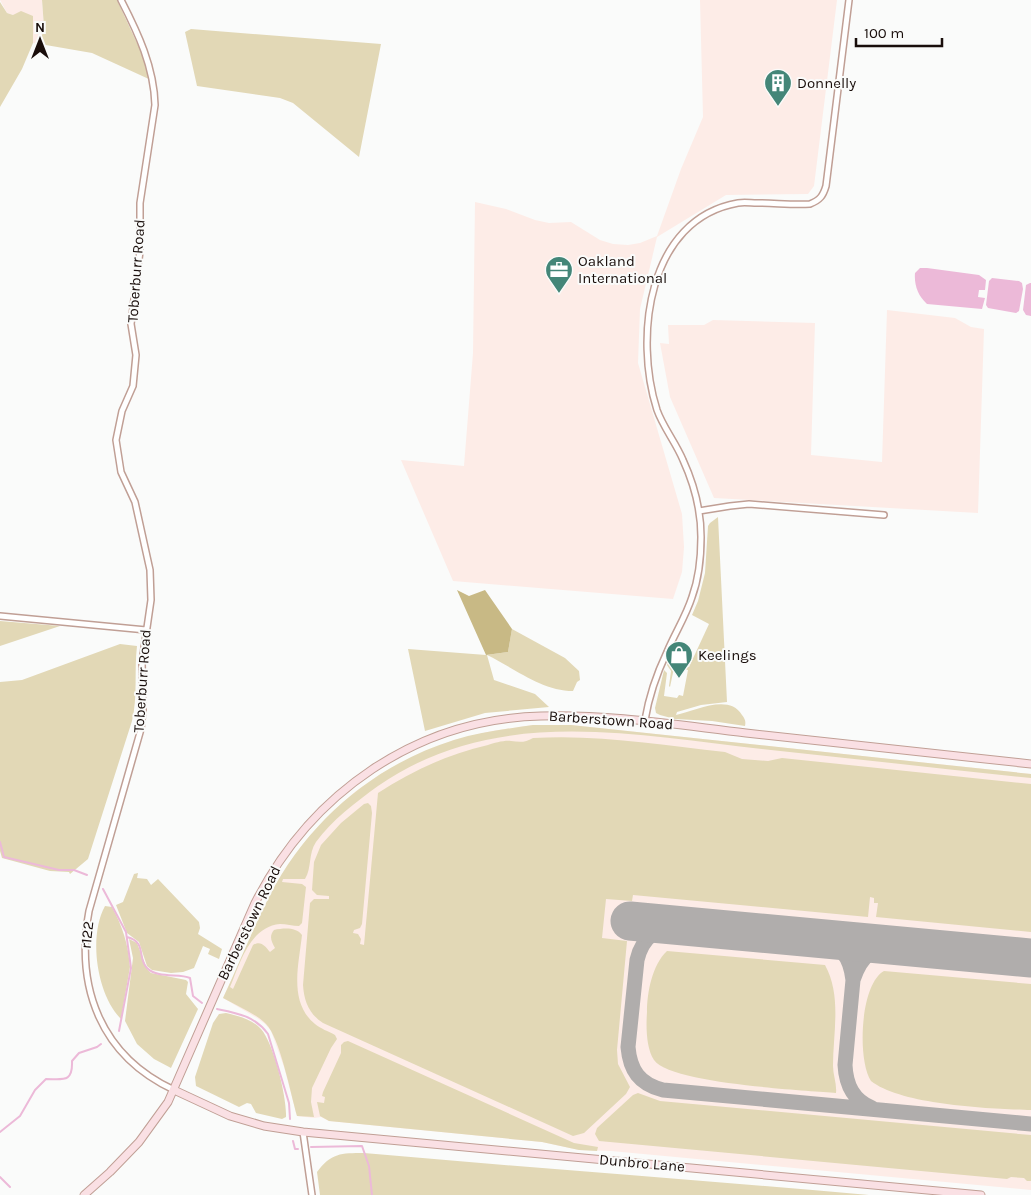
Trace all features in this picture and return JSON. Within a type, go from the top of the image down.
[{"type":"main road","name":"Barberstown Road","points":[[84,1195],[139,1142],[159,1116],[174,1090],[215,992],[264,885],[298,835],[314,816],[354,781],[410,747],[452,731],[490,721],[541,716],[596,716],[1031,764]]},
{"type":"main road","name":"Dunbro Lane","points":[[174,1090],[230,1116],[264,1126],[303,1132],[981,1195]]},
{"type":"street","name":"Toberburr Road","points":[[121,0],[137,30],[153,78],[155,92],[155,105],[140,203],[140,251],[131,324],[136,355],[133,386],[122,411],[116,440],[121,472],[134,502],[150,570],[151,600],[142,662],[143,710],[136,750]]},
{"type":"street","points":[[645,720],[652,688],[664,657],[687,611],[696,586],[701,546],[699,511],[693,486],[683,460],[658,411],[649,374],[647,333],[654,287],[664,261],[678,239],[693,223],[712,211],[739,203],[810,204],[822,196],[826,186],[849,0]]},
{"type":"street","points":[[699,511],[749,504],[884,515]]},
{"type":"street","points":[[0,616],[146,630]]},
{"type":"street","name":"r122","points":[[136,750],[90,911],[85,935],[85,960],[88,985],[97,1013],[108,1034],[122,1052],[145,1074],[174,1090]]},
{"type":"street","points":[[303,1132],[312,1195]]},
{"type":"shaded area","points":[[0,0],[42,0],[44,27],[40,44],[33,43],[32,16],[7,13]]},
{"type":"shaded area","points":[[42,0],[117,0],[143,56],[151,80],[92,53],[40,44],[44,27]]},
{"type":"shaded area","points":[[700,0],[837,0],[814,186],[808,194],[726,195],[657,237],[640,309],[638,363],[682,514],[684,547],[682,572],[673,599],[453,581],[401,460],[464,466],[473,353],[475,202],[506,209],[549,223],[571,222],[600,240],[613,244],[628,245],[640,243],[657,236],[681,169],[703,117]]},
{"type":"shaded area","points":[[0,2],[7,13],[13,15],[21,11],[33,16],[33,43],[22,69],[0,107]]},
{"type":"shaded area","points":[[191,29],[381,44],[359,157],[293,103],[280,98],[197,86],[185,32]]},
{"type":"shaded area","points":[[920,268],[979,275],[986,280],[985,290],[979,290],[978,297],[985,298],[982,309],[927,304],[919,294],[915,282],[915,273]]},
{"type":"shaded area","points":[[992,278],[1022,283],[1023,289],[1019,311],[1016,313],[988,308],[986,305],[989,281]]},
{"type":"shaded area","points":[[1031,283],[1031,316],[1026,315],[1023,310],[1026,285]]},
{"type":"shaded area","points":[[887,310],[955,318],[971,327],[984,329],[978,513],[714,498],[670,397],[660,343],[669,344],[668,325],[704,325],[713,320],[815,323],[811,455],[882,462]]},
{"type":"shaded area","points":[[718,517],[727,702],[701,705],[677,712],[676,715],[711,705],[729,705],[742,715],[745,720],[745,726],[712,721],[675,719],[656,713],[655,708],[664,670],[667,673],[664,696],[677,698],[679,695],[683,696],[688,670],[674,668],[670,687],[671,671],[667,665],[670,658],[689,667],[709,624],[692,615],[698,601],[705,573],[708,526]]},
{"type":"shaded area","points":[[457,590],[469,596],[485,590],[512,629],[508,652],[486,655]]},
{"type":"shaded area","points":[[0,621],[60,626],[0,646]]},
{"type":"shaded area","points":[[512,629],[565,658],[579,671],[580,680],[573,691],[562,690],[539,683],[487,655],[494,680],[535,694],[549,707],[485,713],[425,731],[408,649],[486,655],[508,652]]},
{"type":"shaded area","points":[[120,644],[137,646],[134,712],[88,859],[70,874],[69,872],[50,871],[2,858],[0,851],[0,682],[22,680]]},
{"type":"shaded area","points":[[533,725],[571,725],[1031,774],[1031,1190],[611,1151],[579,1150],[542,1142],[329,1121],[321,1117],[297,1116],[284,1067],[271,1031],[257,1018],[223,998],[271,894],[287,866],[307,839],[330,814],[356,791],[379,775],[414,756],[454,740],[492,731]]},
{"type":"shaded area","points":[[533,725],[571,725],[1031,774],[1031,778],[619,733],[519,734],[471,743],[424,760],[378,786],[329,826],[316,842],[305,879],[283,879],[282,882],[302,884],[306,887],[302,923],[299,926],[280,924],[269,927],[253,939],[242,958],[230,987],[233,989],[253,945],[261,943],[270,952],[275,948],[271,939],[271,934],[274,930],[293,929],[302,935],[297,982],[301,1005],[315,1024],[335,1035],[337,1039],[312,1088],[311,1102],[314,1117],[297,1116],[280,1054],[271,1031],[257,1016],[223,998],[270,895],[286,868],[324,820],[372,780],[398,764],[454,740]]},
{"type":"shaded area","points":[[557,737],[629,741],[725,752],[742,759],[768,761],[782,758],[1031,784],[1031,932],[876,917],[878,903],[874,903],[874,898],[870,897],[868,917],[633,895],[632,901],[606,899],[602,938],[627,941],[617,1050],[618,1064],[630,1087],[626,1094],[584,1133],[573,1136],[323,1023],[314,1016],[306,1002],[303,985],[310,903],[314,899],[329,899],[329,896],[317,895],[312,890],[314,862],[321,845],[341,823],[364,804],[368,803],[371,806],[372,813],[362,924],[353,933],[358,934],[361,939],[360,944],[364,945],[378,793],[404,777],[459,753],[500,742],[522,742],[533,738]]},
{"type":"shaded area","points":[[138,873],[137,878],[147,879],[151,885],[158,879],[199,922],[198,934],[222,949],[219,959],[208,954],[210,949],[203,946],[194,968],[183,972],[171,973],[152,970],[147,966],[139,942],[127,933],[116,905],[123,902],[134,874]]},
{"type":"shaded area","points":[[105,906],[112,907],[122,929],[128,950],[130,967],[121,1019],[106,996],[98,965],[97,933]]},
{"type":"shaded area","points":[[129,939],[137,943],[147,969],[151,973],[188,982],[186,994],[198,1009],[171,1068],[154,1059],[137,1044],[125,1021],[133,958]]},
{"type":"shaded area","points":[[667,951],[825,965],[830,977],[835,1002],[833,1066],[836,1093],[769,1088],[711,1080],[685,1075],[665,1068],[654,1060],[649,1049],[647,1037],[648,996],[654,971]]},
{"type":"shaded area","points":[[884,971],[1031,984],[1031,1110],[971,1107],[925,1100],[903,1096],[871,1081],[864,1057],[863,1023],[870,991],[876,979]]},
{"type":"shaded area","points":[[226,1013],[245,1018],[261,1029],[266,1036],[279,1072],[286,1117],[282,1119],[256,1113],[251,1104],[247,1103],[239,1107],[196,1086],[195,1077],[213,1023],[219,1014]]},
{"type":"shaded area","points":[[348,1041],[574,1143],[598,1147],[597,1151],[579,1150],[542,1142],[329,1121],[320,1116],[317,1102],[324,1103],[325,1097],[322,1096],[323,1092],[341,1053],[341,1045]]},
{"type":"shaded area","points":[[638,1093],[660,1101],[1031,1135],[1031,1181],[1027,1181],[1024,1178],[1011,1177],[1007,1179],[599,1141],[595,1134],[597,1128],[633,1095]]},
{"type":"shaded area","points":[[364,1153],[869,1195],[320,1195],[317,1172],[327,1161],[337,1155]]},
{"type":"waterway","points":[[0,842],[4,857],[59,870],[74,870],[87,875]]},
{"type":"waterway","points":[[103,889],[126,932],[131,968],[119,1031]]},
{"type":"waterway","points":[[127,937],[133,939],[139,946],[142,960],[147,968],[157,974],[190,978],[193,996],[202,1003]]},
{"type":"waterway","points":[[217,1009],[251,1019],[268,1034],[289,1103],[290,1119]]},
{"type":"waterway","points":[[0,1132],[20,1116],[35,1090],[46,1079],[66,1078],[71,1073],[72,1061],[79,1053],[101,1044]]},
{"type":"waterway","points":[[293,1141],[295,1149],[298,1149]]},
{"type":"waterway","points":[[311,1147],[362,1146],[369,1166],[372,1195]]},
{"type":"waterway","points":[[0,1177],[10,1187]]},
{"type":"taxiway","points":[[681,926],[652,934],[643,944],[637,960],[628,1047],[631,1063],[637,1075],[648,1084],[663,1090],[1031,1124]]},
{"type":"taxiway","points":[[817,938],[838,948],[847,958],[852,971],[853,980],[845,1065],[847,1079],[855,1096],[865,1105],[872,1108]]},
{"type":"taxiway","points":[[853,980],[860,964],[870,954],[883,948],[900,946]]},
{"type":"runway","points":[[630,921],[1031,958]]},
{"type":"place","name":"Donnelly","points":[[778,107]]},
{"type":"place","name":"Oakland International","points":[[559,294]]},
{"type":"place","name":"Keelings","points":[[679,679]]}]
